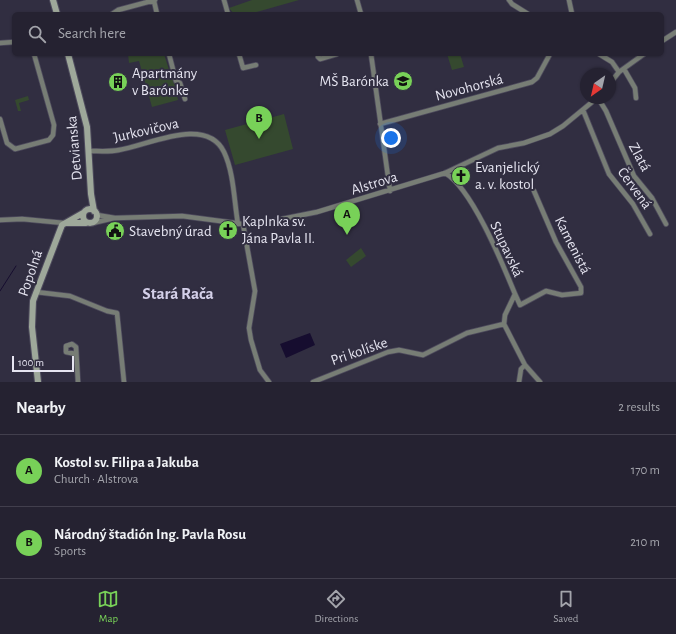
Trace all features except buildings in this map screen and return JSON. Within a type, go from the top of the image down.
[{"type":"street","points":[[53,0],[56,12]]},
{"type":"street","points":[[115,12],[154,0],[157,12]]},
{"type":"street","points":[[224,0],[227,12]]},
{"type":"street","points":[[358,0],[361,12]]},
{"type":"street","points":[[509,0],[512,4],[525,12]]},
{"type":"street","points":[[569,0],[572,12]]},
{"type":"street","points":[[664,40],[676,32]]},
{"type":"street","points":[[0,43],[12,42]]},
{"type":"street","points":[[0,119],[7,143],[14,149],[50,140],[53,135],[54,125],[35,56]]},
{"type":"street","name":"Detvianska","points":[[69,56],[86,115],[91,194],[96,213]]},
{"type":"street","points":[[170,56],[176,81],[180,83],[185,99]]},
{"type":"street","points":[[239,56],[242,68],[256,65]]},
{"type":"street","points":[[318,57],[320,59],[330,56]]},
{"type":"street","points":[[371,56],[390,190]]},
{"type":"street","name":"Novohorská","points":[[380,124],[532,82],[536,79],[549,56]]},
{"type":"street","points":[[602,56],[612,62],[619,72]]},
{"type":"street","points":[[616,76],[641,56]]},
{"type":"street","points":[[624,69],[635,88],[636,98]]},
{"type":"street","name":"Alstrova","points":[[93,223],[115,218],[182,216],[240,224],[272,221],[317,212],[445,173],[498,148],[524,143],[550,134],[590,104]]},
{"type":"street","name":"Zlatá","points":[[601,104],[606,111],[634,176],[652,198],[666,224]]},
{"type":"street","name":"Červená","points":[[583,110],[609,174],[634,204],[650,234]]},
{"type":"street","name":"Jurkovičova","points":[[89,151],[118,151],[191,133],[212,140],[221,147],[226,159],[255,291],[249,328],[250,340],[260,370],[269,382]]},
{"type":"street","name":"Stupavská","points":[[445,173],[465,193],[477,213],[502,263],[515,294],[505,315],[504,324]]},
{"type":"street","name":"Kamenistá","points":[[515,294],[520,305],[546,291],[562,296],[581,293],[581,287],[556,242],[534,191]]},
{"type":"street","name":"Detvianska","points":[[84,212],[91,194]]},
{"type":"street","points":[[0,220],[22,219],[65,223],[93,223],[96,220],[96,213],[90,209],[65,223]]},
{"type":"street","points":[[84,212],[83,219],[86,222]]},
{"type":"street","name":"Alstrova","points":[[96,213],[115,218]]},
{"type":"street","name":"Popolná","points":[[38,382],[32,326],[33,301],[65,223]]},
{"type":"street","points":[[36,292],[70,296],[106,311],[116,313],[124,382]]},
{"type":"street","points":[[504,324],[525,365],[540,382]]},
{"type":"street","name":"Pri kolíske","points":[[313,382],[388,352],[399,350],[417,355],[427,354],[467,333],[504,324]]},
{"type":"street","points":[[76,354],[78,382]]},
{"type":"street","points":[[519,382],[521,369],[525,365]]},
{"type":"green space","points":[[252,0],[299,0],[257,12],[232,12],[229,8]]},
{"type":"green space","points":[[128,56],[165,56],[170,73],[172,73],[178,100],[152,107],[139,61],[129,63]]},
{"type":"green space","points":[[448,56],[461,56],[464,67],[452,70]]},
{"type":"green space","points":[[28,96],[29,100],[19,103],[21,111],[18,111],[15,100]]},
{"type":"green space","points":[[284,114],[293,149],[235,165],[225,130]]},
{"type":"green space","points":[[361,248],[366,256],[351,267],[346,260]]},
{"type":"shaded area","points":[[310,333],[315,345],[286,358],[280,344]]},
{"type":"waterway","points":[[0,291],[16,266]]},
{"type":"place","name":"MŠ Barónka","points":[[403,81]]},
{"type":"place","name":"Apartmány v Barónke","points":[[118,82]]},
{"type":"place","name":"Národný štadión Ing. Pavla Rosu","points":[[259,139]]},
{"type":"place","name":"Evanjelický a. v. kostol","points":[[461,176]]},
{"type":"place","name":"Kaplnka sv. Jána Pavla II.","points":[[228,230]]},
{"type":"place","name":"Stavebný úrad","points":[[115,231]]},
{"type":"place","name":"Kostol sv. Filipa a Jakuba","points":[[347,235]]},
{"type":"district","name":"Stará Rača","points":[[178,293]]}]
